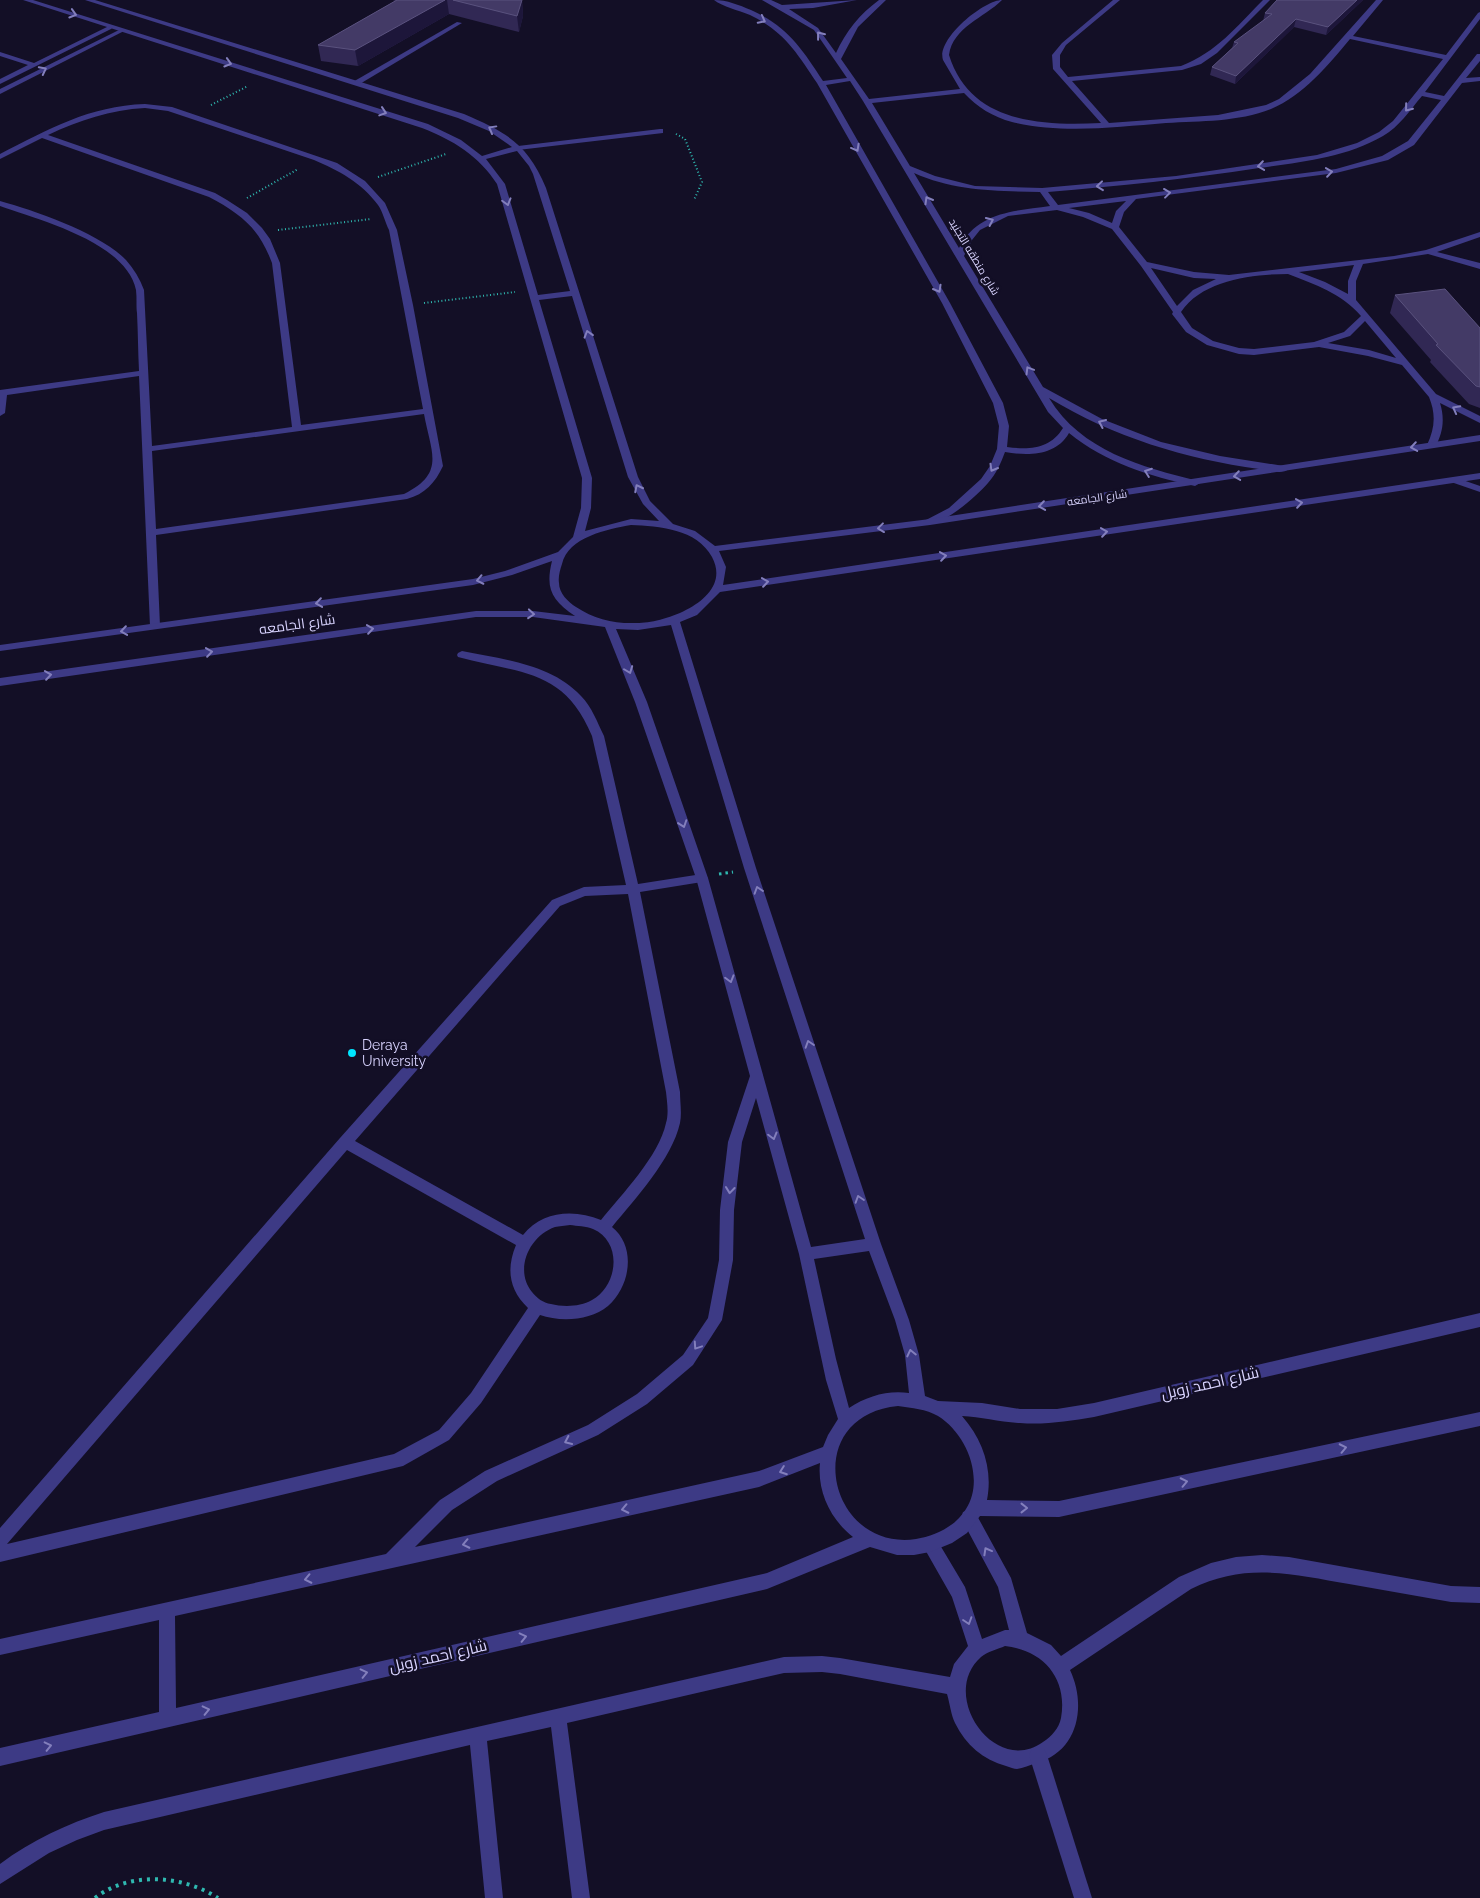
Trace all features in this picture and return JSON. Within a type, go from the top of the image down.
[{"type":"street","points":[[88,0],[355,83],[364,89],[462,116],[503,136],[518,148],[534,167],[635,483],[646,502],[669,525]]},
{"type":"street","points":[[717,0],[748,12],[786,35],[802,55],[946,302],[998,403],[1004,426],[1002,449],[990,474],[970,496],[952,510],[930,522]]},
{"type":"street","name":"شارع منطقه التجنيد","points":[[765,0],[781,7],[816,30],[868,101],[1039,388],[1067,428],[1091,446],[1121,462],[1157,475],[1195,483]]},
{"type":"street","points":[[781,7],[813,6],[854,0]]},
{"type":"street","points":[[837,59],[853,27],[865,13],[884,0]]},
{"type":"street","points":[[999,0],[967,23],[946,45],[945,57],[963,91],[978,104],[1012,119],[1066,126],[1107,126],[1190,120],[1269,107],[1284,99],[1350,37],[1380,0]]},
{"type":"street","points":[[1107,126],[1056,67],[1056,55],[1064,44],[1117,0]]},
{"type":"street","points":[[1067,80],[1182,68],[1198,62],[1215,52],[1267,0]]},
{"type":"street","points":[[31,1],[268,75],[349,98],[438,130],[467,146],[482,158],[502,184],[586,478],[586,508],[578,539]]},
{"type":"street","points":[[909,168],[932,178],[975,188],[1042,190],[1099,186],[1202,174],[1318,157],[1360,145],[1382,134],[1396,123],[1448,58],[1480,14]]},
{"type":"street","points":[[355,83],[459,23]]},
{"type":"street","points":[[0,82],[111,26]]},
{"type":"street","points":[[0,92],[123,30]]},
{"type":"street","points":[[1350,37],[1448,58]]},
{"type":"street","points":[[0,54],[34,65]]},
{"type":"street","points":[[960,256],[966,239],[975,229],[989,220],[1006,214],[1336,171],[1385,158],[1411,143],[1480,56]]},
{"type":"street","points":[[820,83],[852,79]]},
{"type":"street","points":[[1461,81],[1480,79]]},
{"type":"street","points":[[868,101],[963,91]]},
{"type":"street","points":[[1420,93],[1447,99]]},
{"type":"street","points":[[0,157],[83,116],[118,106],[154,106],[191,116],[334,165],[362,183],[382,205],[389,217],[409,305],[429,411],[438,466],[433,478],[422,488],[406,496],[388,500],[151,533]]},
{"type":"street","points":[[482,158],[518,148],[660,131]]},
{"type":"street","points":[[43,136],[212,195],[250,218],[272,246],[276,263],[297,429]]},
{"type":"street","points":[[1202,174],[1212,187]]},
{"type":"street","points":[[1042,190],[1055,207],[1086,215],[1115,227],[1144,264],[1176,314],[1189,330],[1198,337],[1224,348],[1254,352],[1315,345],[1347,334],[1366,316]]},
{"type":"street","points":[[1115,227],[1120,211],[1134,197]]},
{"type":"street","points":[[0,203],[80,234],[102,245],[119,258],[132,273],[140,290],[155,626]]},
{"type":"street","points":[[1144,264],[1177,272],[1229,278],[1359,263],[1428,252],[1480,234]]},
{"type":"street","points":[[1428,252],[1480,266]]},
{"type":"street","points":[[1352,300],[1352,281],[1359,263]]},
{"type":"street","points":[[1288,271],[1322,284],[1352,300],[1433,396],[1438,408],[1440,421],[1438,433],[1432,445]]},
{"type":"street","points":[[1176,314],[1190,296],[1208,286],[1229,278]]},
{"type":"street","points":[[534,294],[575,293]]},
{"type":"street","points":[[1315,345],[1360,351],[1405,363]]},
{"type":"street","points":[[0,413],[1,392],[145,373]]},
{"type":"street","points":[[1039,388],[1100,422],[1148,441],[1200,456],[1284,469]]},
{"type":"street","points":[[1433,396],[1480,420]]},
{"type":"street","points":[[148,449],[429,411]]},
{"type":"street","points":[[1002,449],[1027,452],[1047,448],[1061,440],[1067,428]]},
{"type":"street","name":"شارع الجامعه","points":[[712,549],[930,522],[1480,438]]},
{"type":"street","points":[[717,590],[1480,476]]},
{"type":"street","points":[[1454,480],[1480,489]]},
{"type":"street","points":[[631,522],[669,525],[694,535],[712,549],[721,569],[717,590],[701,608],[675,621],[643,627],[605,624],[582,616],[567,606],[558,594],[553,581],[554,568],[560,555],[578,539],[611,525],[631,522]]},
{"type":"street","name":"شارع الجامعه","points":[[0,648],[472,582],[508,573],[560,555]]},
{"type":"street","name":"شارع الجامعه","points":[[0,682],[476,614],[533,614],[605,624]]},
{"type":"street","points":[[675,621],[750,868],[874,1244],[902,1320],[912,1354],[918,1401]]},
{"type":"street","points":[[605,624],[642,702],[702,878],[806,1254],[815,1288],[837,1397],[846,1421]]},
{"type":"street","points":[[462,655],[538,673],[556,682],[572,692],[584,706],[593,720],[598,736],[633,889],[673,1092],[673,1123],[664,1144],[642,1178],[603,1228]]},
{"type":"street","points":[[0,1540],[345,1142],[556,903],[584,892],[633,889],[702,878]]},
{"type":"street","points":[[391,1561],[446,1505],[491,1476],[593,1430],[642,1399],[688,1360],[715,1320],[726,1260],[728,1210],[735,1142],[757,1075]]},
{"type":"street","points":[[345,1142],[525,1243]]},
{"type":"street","points":[[570,1219],[588,1221],[603,1228],[616,1239],[622,1255],[621,1271],[616,1287],[602,1302],[587,1310],[568,1313],[549,1312],[537,1307],[521,1292],[516,1276],[516,1260],[525,1243],[535,1231],[551,1222],[570,1219]]},
{"type":"street","points":[[806,1254],[874,1244]]},
{"type":"street","points":[[0,1554],[397,1461],[444,1435],[476,1398],[537,1307]]},
{"type":"street","name":"شارع احمد زويل","points":[[937,1408],[982,1410],[1020,1416],[1058,1416],[1094,1410],[1480,1320]]},
{"type":"street","points":[[898,1399],[918,1401],[937,1408],[954,1418],[967,1434],[977,1451],[982,1470],[981,1490],[972,1513],[964,1525],[949,1538],[931,1546],[910,1549],[889,1546],[870,1539],[852,1527],[836,1505],[830,1492],[827,1473],[828,1453],[835,1436],[846,1421],[861,1409],[879,1401],[898,1399]]},
{"type":"street","points":[[972,1513],[1058,1509],[1480,1419]]},
{"type":"street","points":[[0,1647],[759,1479],[828,1453]]},
{"type":"street","points":[[972,1513],[1005,1584],[1020,1640]]},
{"type":"street","name":"شارع احمد زويل","points":[[0,1757],[767,1581],[870,1539]]},
{"type":"street","points":[[931,1546],[959,1593],[977,1648]]},
{"type":"street","points":[[1060,1667],[1186,1583],[1217,1568],[1245,1562],[1289,1565],[1451,1594],[1480,1595]]},
{"type":"street","points":[[167,1610],[168,1718]]},
{"type":"street","points":[[1005,1638],[1020,1640],[1035,1645],[1049,1655],[1060,1667],[1068,1683],[1071,1701],[1070,1718],[1064,1734],[1052,1747],[1038,1755],[1021,1759],[1004,1757],[987,1750],[974,1738],[963,1723],[957,1705],[956,1687],[959,1672],[966,1659],[977,1648],[990,1641],[1005,1638]]},
{"type":"street","points":[[0,1875],[41,1847],[67,1833],[94,1823],[784,1665],[840,1666],[956,1687]]},
{"type":"street","points":[[558,1716],[582,1898]]},
{"type":"street","points":[[478,1735],[494,1898]]},
{"type":"street","points":[[1038,1755],[1082,1898]]},
{"type":"path","points":[[191,116],[268,75]]},
{"type":"path","points":[[660,131],[672,132],[685,139],[702,182],[694,200]]},
{"type":"path","points":[[362,183],[467,146]]},
{"type":"path","points":[[233,206],[317,158]]},
{"type":"path","points":[[262,232],[389,217]]},
{"type":"path","points":[[409,305],[534,294]]},
{"type":"path","points":[[702,878],[750,868]]},
{"type":"path","points":[[95,1898],[99,1893],[134,1882],[164,1878],[212,1894],[218,1898]]},
{"type":"building","points":[[397,0],[445,0],[355,50],[318,45]]},
{"type":"building","points":[[453,0],[522,0],[517,16]]},
{"type":"building","points":[[1277,0],[1357,0],[1328,27],[1296,19],[1236,76],[1212,67],[1238,43],[1234,42],[1272,14],[1265,13]]},
{"type":"building","points":[[1445,289],[1480,328],[1480,387],[1476,386],[1436,345],[1438,344],[1395,295]]},
{"type":"place","name":"Deraya University","points":[[352,1053]]}]
